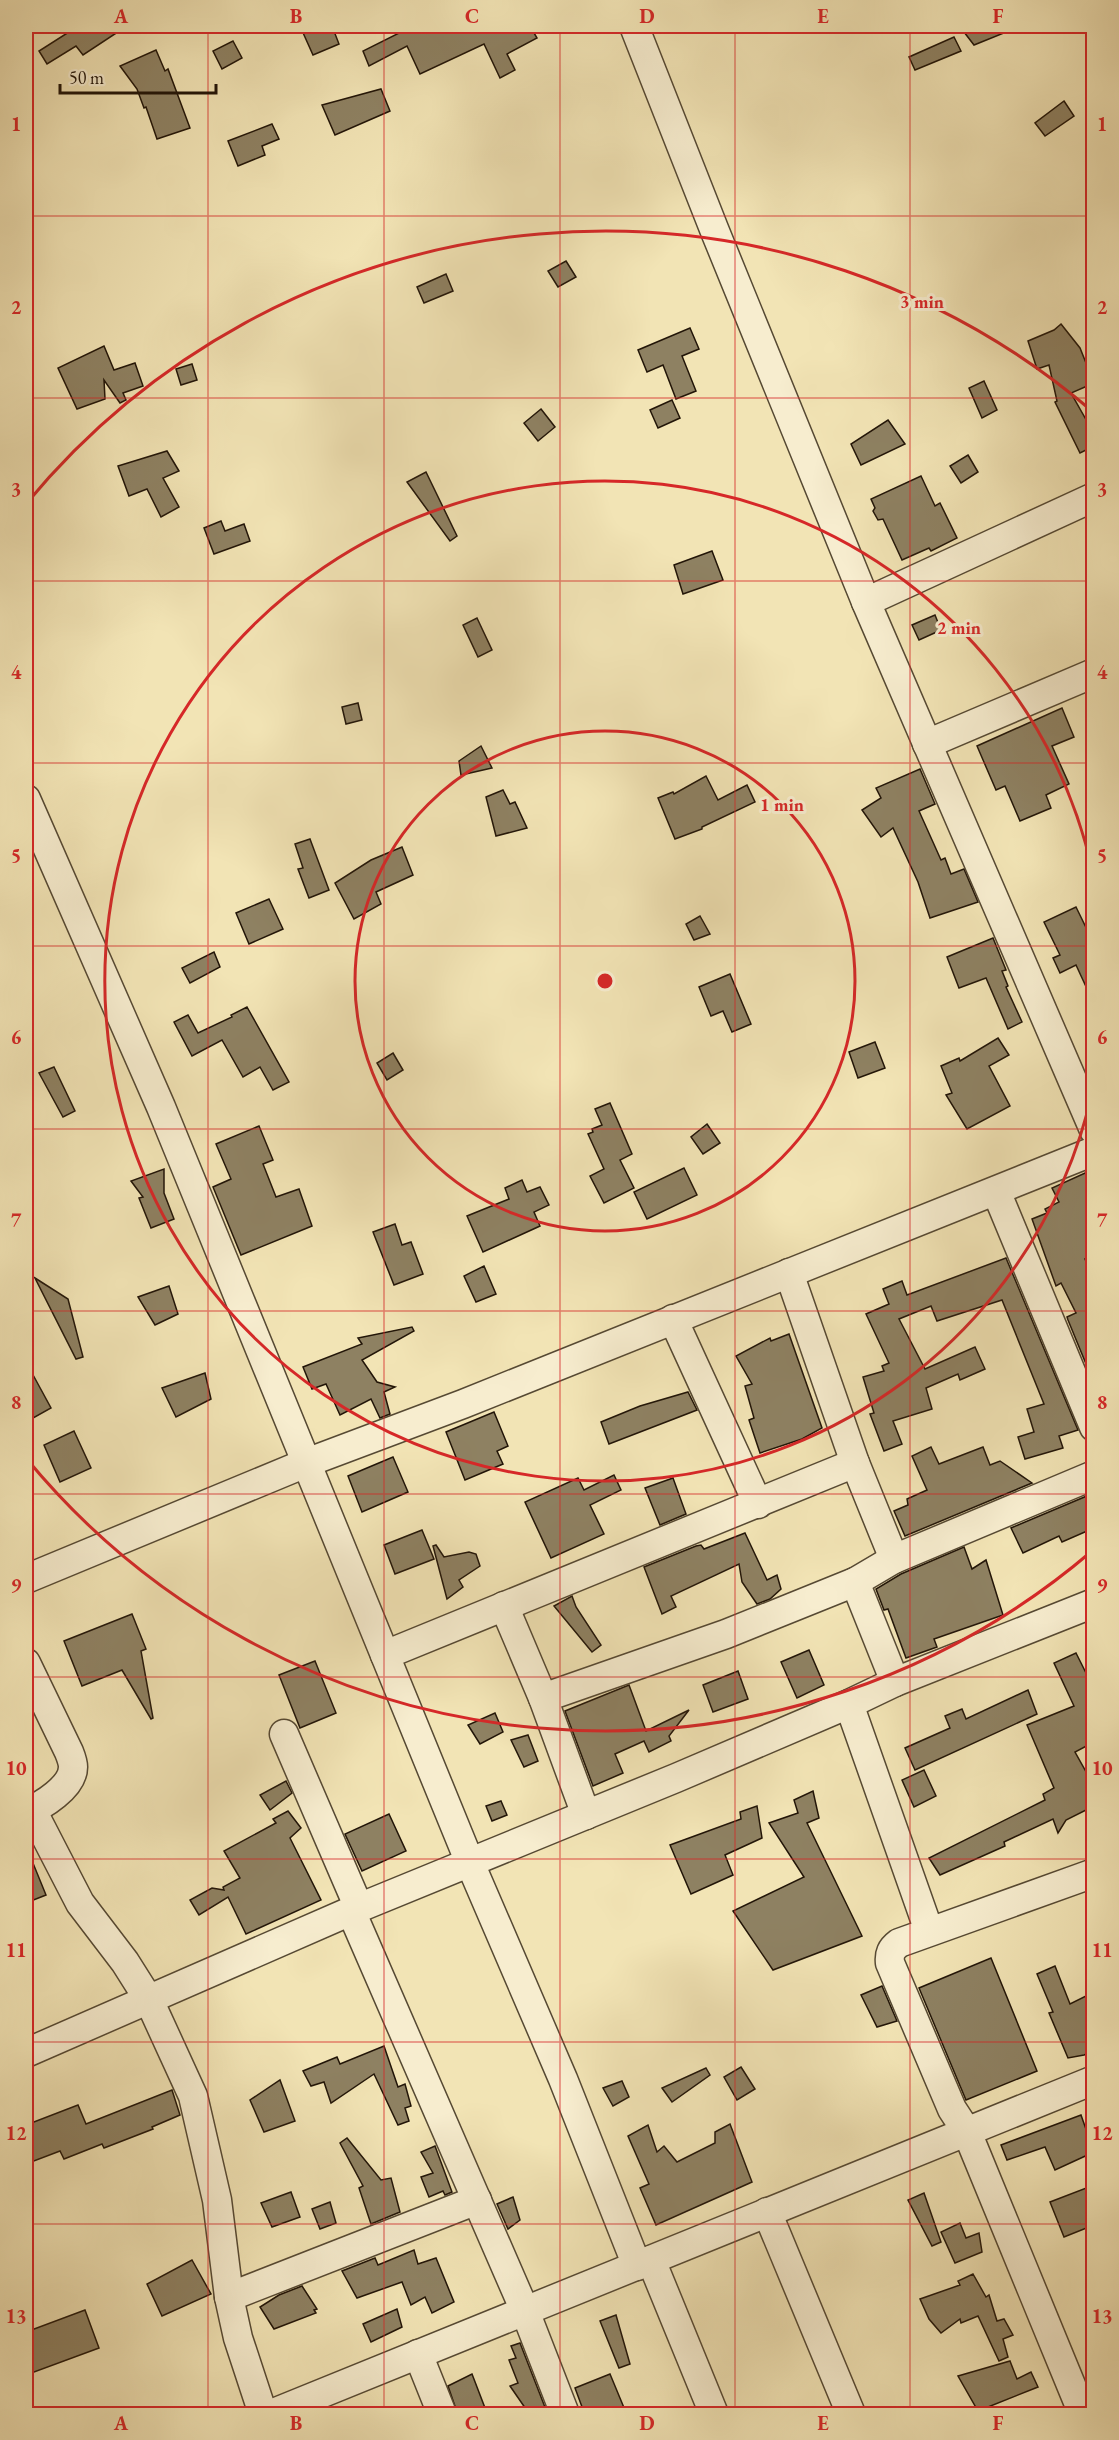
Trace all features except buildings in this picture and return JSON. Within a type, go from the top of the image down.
[{"type":"street","points":[[634,26],[866,602],[1094,1130]]},
{"type":"street","points":[[866,602],[1094,497]]},
{"type":"street","points":[[927,744],[1094,673]]},
{"type":"street","points":[[26,799],[161,1107],[470,1863],[562,2079],[714,2415]]},
{"type":"street","points":[[26,1579],[306,1463],[462,1404],[1094,1151]]},
{"type":"street","points":[[996,1191],[1094,1427]]},
{"type":"street","points":[[789,1273],[855,1463],[894,1559]]},
{"type":"street","points":[[673,1318],[758,1504]]},
{"type":"street","points":[[385,1655],[855,1463]]},
{"type":"street","points":[[543,1698],[726,1634],[855,1582],[894,1559],[1094,1475]]},
{"type":"street","points":[[855,1582],[895,1682]]},
{"type":"street","points":[[26,2053],[355,1909],[586,1815],[849,1704],[895,1682],[1094,1603]]},
{"type":"street","points":[[504,1606],[543,1698],[586,1815]]},
{"type":"street","points":[[26,1663],[69,1752],[73,1766],[65,1786],[29,1811],[80,1903],[125,1962],[149,2000],[193,2096],[217,2200],[229,2297],[238,2338],[263,2415]]},
{"type":"street","points":[[849,1704],[929,1931]]},
{"type":"street","points":[[284,1734],[355,1909],[525,2311],[565,2415]]},
{"type":"street","points":[[1083,2415],[967,2132],[952,2109],[890,1963],[890,1955],[893,1947],[929,1931],[1094,1873]]},
{"type":"street","points":[[271,2415],[325,2405],[418,2354],[1094,2080]]},
{"type":"street","points":[[229,2297],[477,2200]]},
{"type":"street","points":[[767,2212],[851,2415]]},
{"type":"street","points":[[418,2354],[442,2415]]}]
